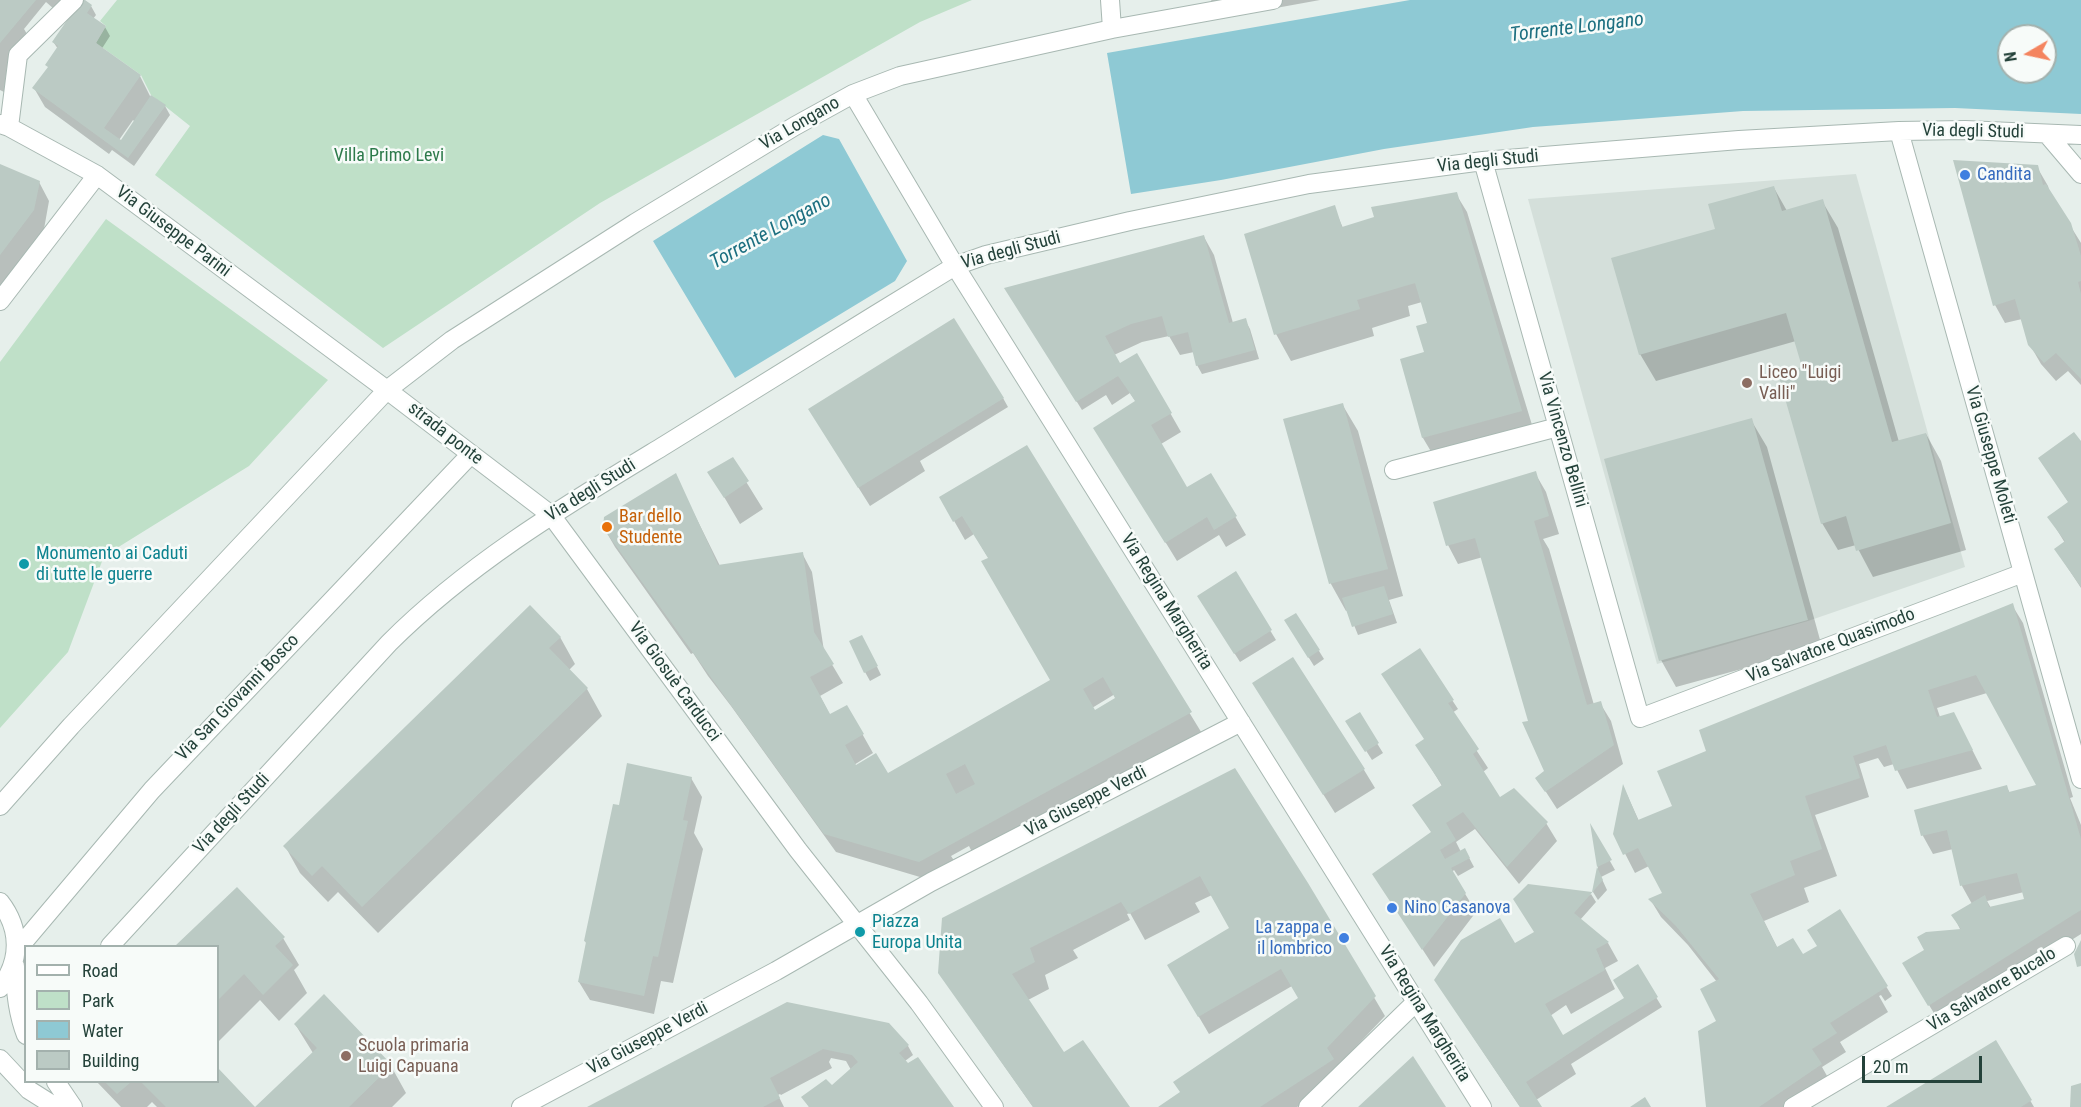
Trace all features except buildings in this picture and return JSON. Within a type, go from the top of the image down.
[{"type":"street","points":[[4,125],[18,55],[74,0]]},
{"type":"street","points":[[1110,0],[1112,29]]},
{"type":"street","name":"Via Longano","points":[[387,390],[452,340],[635,222],[853,94],[900,76],[1112,29],[1273,0]]},
{"type":"street","name":"Via Regina Margherita","points":[[853,94],[955,266],[1482,1107]]},
{"type":"street","name":"Via Giuseppe Parini","points":[[4,125],[97,175],[338,354]]},
{"type":"street","name":"Via degli Studi","points":[[111,945],[381,652],[418,615],[471,571],[551,515],[955,266],[986,255],[1130,221],[1309,184],[1483,162],[1728,140],[1899,131],[1965,130],[2081,135]]},
{"type":"street","name":"Via Giuseppe Moleti","points":[[1899,131],[2081,779]]},
{"type":"street","points":[[2047,134],[2081,174]]},
{"type":"street","name":"Via Vincenzo Bellini","points":[[1483,162],[1640,718]]},
{"type":"street","points":[[0,301],[97,175]]},
{"type":"street","name":"strada ponte","points":[[338,354],[551,515]]},
{"type":"street","points":[[0,806],[87,709],[387,390]]},
{"type":"street","points":[[1394,470],[1558,427]]},
{"type":"street","name":"Via San Giovanni Bosco","points":[[24,945],[152,790],[471,454]]},
{"type":"street","name":"Via Giosuè Carducci","points":[[551,515],[798,850],[857,925]]},
{"type":"street","name":"Via Salvatore Quasimodo","points":[[1640,718],[2023,573]]},
{"type":"street","name":"Via Giuseppe Verdi","points":[[521,1107],[776,971],[931,882],[1241,722]]},
{"type":"street","points":[[0,902],[15,930],[16,995],[19,1018],[24,1030]]},
{"type":"street","points":[[857,925],[919,1003],[994,1107]]},
{"type":"street","name":"Via San Giovanni Bosco","points":[[0,988],[11,972],[15,956],[24,945]]},
{"type":"street","name":"Via Salvatore Bucalo","points":[[1793,1107],[2066,946]]},
{"type":"street","points":[[1308,1107],[1416,1002]]},
{"type":"street","points":[[0,1059],[29,1089],[56,1107]]},
{"type":"street","points":[[57,1083],[73,1107]]},
{"type":"shaded area","name":"Liceo \"Luigi Valli\"","points":[[1856,174],[1965,567],[1808,621],[1657,664],[1528,199]]},
{"type":"green space","name":"Villa Primo Levi","points":[[117,0],[972,0],[920,22],[600,203],[383,348],[155,175],[190,126],[151,95],[141,75],[96,43],[106,26],[100,21]]},
{"type":"green space","points":[[106,219],[328,380],[249,466],[104,556],[68,652],[0,728],[0,362]]},
{"type":"water","name":"Torrente Longano","points":[[1410,0],[2081,0],[2081,114],[1955,108],[1743,111],[1533,127],[1384,149],[1221,180],[1131,194],[1107,53]]},
{"type":"water","name":"Torrente Longano","points":[[823,135],[839,139],[907,261],[895,281],[735,378],[653,241]]},
{"type":"place","name":"Candita","points":[[1965,175]]},
{"type":"place","name":"Liceo \"Luigi Valli\"","points":[[1747,383]]},
{"type":"place","name":"Bar dello Studente","points":[[607,527]]},
{"type":"place","name":"Monumento ai Caduti di tutte le guerre","points":[[24,564]]},
{"type":"place","name":"Nino Casanova","points":[[1392,908]]},
{"type":"place","name":"Piazza Europa Unita","points":[[860,932]]},
{"type":"place","name":"La zappa e il lombrico","points":[[1344,938]]},
{"type":"place","name":"Scuola primaria Luigi Capuana","points":[[346,1056]]}]
